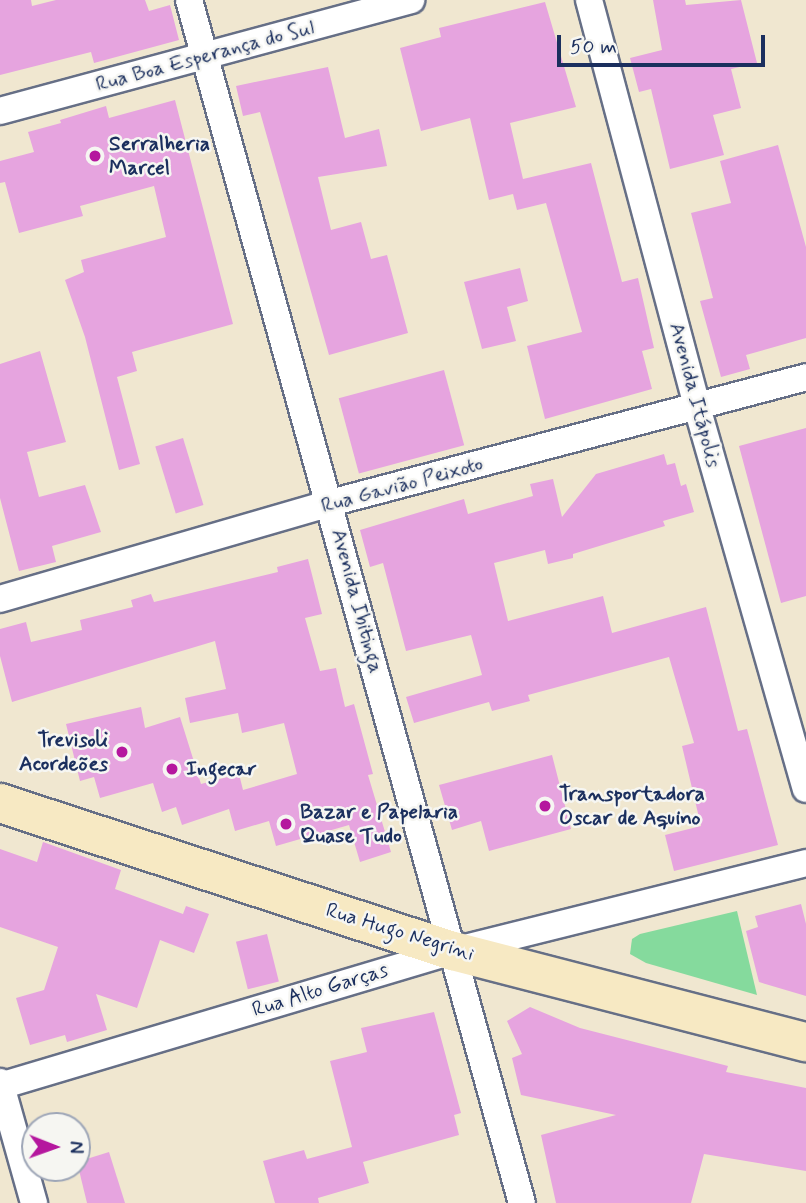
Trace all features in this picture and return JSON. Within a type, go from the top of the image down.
[{"type":"main road","name":"Rua Hugo Negrini","points":[[0,803],[453,951],[806,1042]]},
{"type":"street","name":"Avenida Ibitinga","points":[[189,0],[522,1203]]},
{"type":"street","name":"Rua Boa Esperança do Sul","points":[[0,111],[411,0]]},
{"type":"street","name":"Avenida Itápolis","points":[[589,0],[697,407],[806,789]]},
{"type":"street","name":"Rua Gavião Peixoto","points":[[0,599],[330,503],[806,377]]},
{"type":"street","name":"Rua Alto Garças","points":[[0,1084],[453,951],[806,863]]},
{"type":"street","points":[[0,1084],[34,1203]]},
{"type":"green space","points":[[737,911],[757,995],[646,963],[630,954],[632,939],[640,934]]},
{"type":"building","points":[[0,0],[31,0],[32,6],[56,0],[145,0],[149,11],[170,5],[179,40],[94,63],[91,52],[0,75]]},
{"type":"building","points":[[653,0],[685,0],[686,5],[741,0],[757,63],[731,69],[741,108],[713,115],[724,155],[670,169],[651,89],[639,92],[630,58],[662,50]]},
{"type":"building","points":[[545,2],[576,107],[510,123],[523,179],[591,163],[622,282],[638,278],[654,348],[642,351],[652,389],[545,419],[527,346],[582,332],[546,203],[517,210],[513,194],[489,200],[470,118],[421,131],[400,48],[441,37],[439,28]]},
{"type":"building","points":[[328,67],[345,138],[379,129],[387,166],[318,177],[331,230],[361,222],[371,259],[387,255],[408,333],[329,355],[260,112],[243,116],[236,86]]},
{"type":"building","points":[[175,100],[233,324],[132,352],[137,371],[117,377],[140,464],[119,470],[85,337],[65,280],[84,272],[81,260],[166,237],[154,186],[80,206],[83,216],[19,233],[5,182],[0,183],[0,161],[34,152],[28,132],[61,123],[60,120],[106,106],[109,118]]},
{"type":"building","points":[[778,145],[806,247],[806,338],[746,355],[750,369],[721,377],[700,301],[713,298],[691,213],[731,203],[720,161]]},
{"type":"building","points":[[520,268],[528,301],[507,307],[516,341],[482,349],[464,282]]},
{"type":"building","points":[[40,351],[66,442],[27,452],[39,497],[85,485],[101,532],[52,546],[56,562],[19,571],[0,498],[0,364]]},
{"type":"building","points":[[444,370],[464,445],[359,474],[339,398]]},
{"type":"building","points":[[806,428],[806,596],[781,603],[739,446]]},
{"type":"building","points":[[183,438],[203,505],[176,513],[155,446]]},
{"type":"building","points":[[664,454],[667,465],[675,463],[681,486],[686,484],[694,512],[663,521],[665,526],[573,554],[573,558],[548,564],[545,550],[494,563],[508,621],[603,596],[612,633],[706,607],[738,731],[747,729],[778,845],[674,871],[665,835],[701,826],[682,746],[694,743],[669,657],[528,695],[530,701],[492,711],[489,702],[414,723],[406,697],[482,675],[471,635],[406,651],[383,563],[370,567],[360,530],[464,499],[468,514],[533,496],[530,484],[553,479],[562,517],[596,474]]},
{"type":"building","points":[[308,559],[322,614],[305,618],[320,671],[336,668],[345,707],[354,704],[373,774],[368,775],[391,852],[360,862],[349,825],[276,846],[269,821],[235,831],[229,809],[182,825],[176,807],[162,812],[153,783],[100,798],[94,777],[80,781],[66,724],[141,707],[145,728],[180,717],[201,784],[239,774],[243,790],[297,774],[284,723],[242,733],[238,713],[190,723],[185,698],[226,689],[215,641],[12,702],[0,656],[0,629],[26,622],[31,642],[82,630],[80,620],[133,607],[131,600],[151,594],[154,602],[278,572],[277,567]]},
{"type":"building","points":[[552,755],[571,829],[489,851],[481,821],[452,830],[439,785]]},
{"type":"building","points":[[43,842],[121,870],[115,889],[183,914],[186,906],[209,914],[194,953],[160,940],[137,1008],[96,994],[107,1030],[67,1042],[65,1035],[30,1045],[16,998],[44,990],[58,947],[0,927],[0,849],[37,862]]},
{"type":"building","points":[[801,904],[806,924],[806,996],[759,982],[746,931],[758,927],[755,916]]},
{"type":"building","points":[[267,934],[279,982],[248,989],[236,942]]},
{"type":"building","points":[[530,1007],[580,1028],[728,1066],[726,1072],[806,1088],[806,1171],[704,1154],[691,1203],[556,1203],[541,1135],[616,1115],[521,1095],[512,1058],[522,1054],[507,1021]]},
{"type":"building","points":[[434,1012],[461,1113],[454,1115],[459,1135],[363,1162],[369,1183],[318,1198],[319,1203],[275,1203],[263,1161],[304,1150],[307,1159],[352,1147],[330,1061],[367,1052],[361,1028]]},
{"type":"building","points":[[109,1152],[125,1203],[87,1203],[82,1182],[91,1182],[91,1158]]},
{"type":"place","name":"Serralheria Marcel","points":[[95,156]]},
{"type":"place","name":"Trevisoli Acordeões","points":[[122,752]]},
{"type":"place","name":"Ingecar","points":[[172,769]]},
{"type":"place","name":"Transportadora Oscar de Aquino","points":[[545,806]]},
{"type":"place","name":"Bazar e Papelaria Quase Tudo","points":[[286,824]]}]
